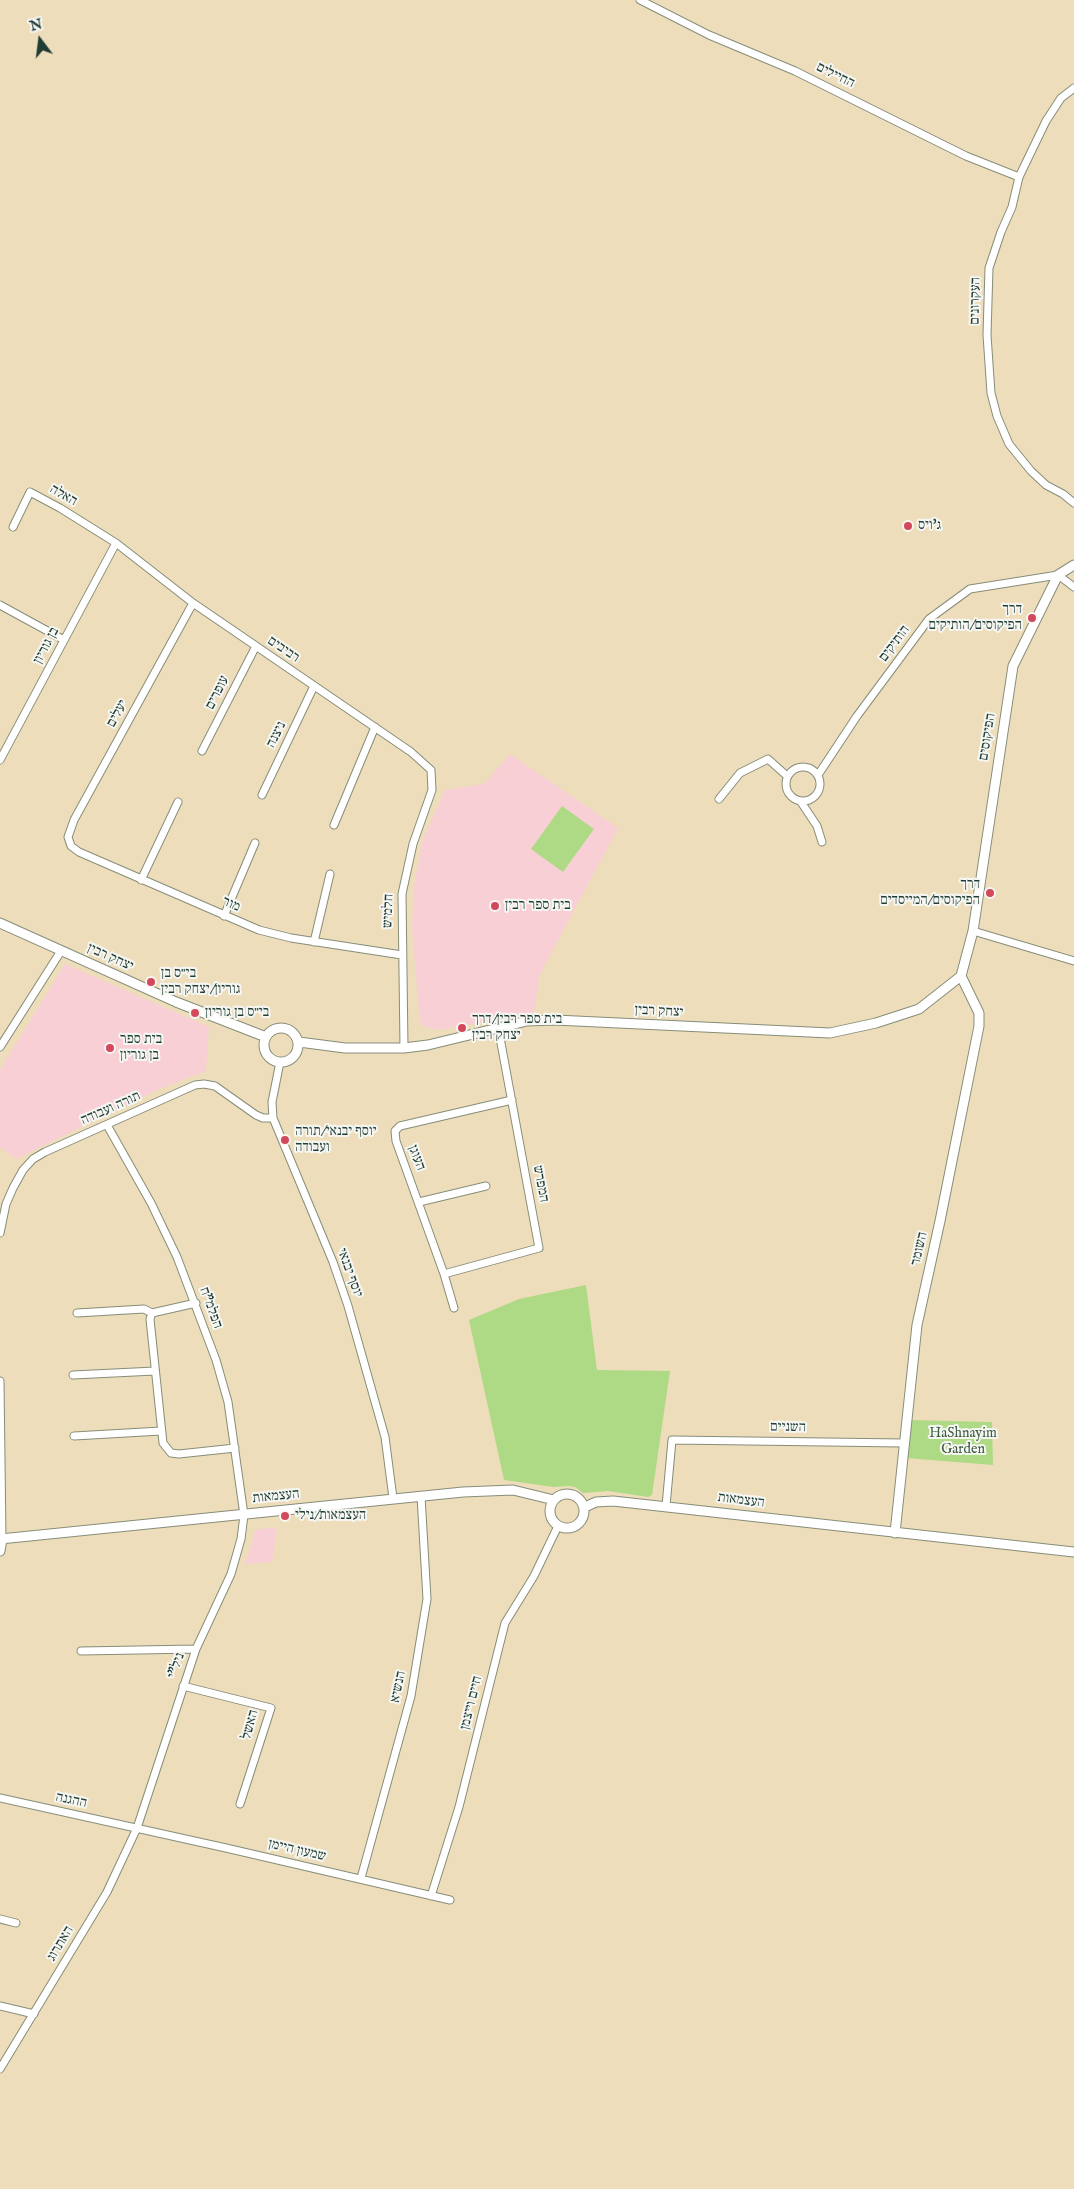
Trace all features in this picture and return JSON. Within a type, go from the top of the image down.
[{"type":"street","name":"החיילים","points":[[640,0],[709,34],[796,71],[966,156],[1019,177]]},
{"type":"street","name":"העקרונים","points":[[1074,88],[1061,98],[1046,120],[1019,177],[1012,207],[989,268],[988,334],[991,393],[997,416],[1009,444],[1031,471],[1046,485],[1063,494],[1074,504]]},
{"type":"street","name":"האלה","points":[[14,527],[30,492],[116,543]]},
{"type":"street","name":"רביבים","points":[[116,543],[193,603],[425,764],[431,770],[432,779]]},
{"type":"street","name":"בן גוריון","points":[[0,760],[116,543]]},
{"type":"street","points":[[1074,566],[1058,575],[1074,587]]},
{"type":"street","name":"הותיקים","points":[[818,775],[857,716],[929,619],[970,589],[1058,575]]},
{"type":"street","name":"הפיקוסים","points":[[973,931],[1013,666],[1058,575]]},
{"type":"street","name":"יעלים","points":[[68,837],[82,805],[193,603]]},
{"type":"street","points":[[0,605],[64,640]]},
{"type":"street","name":"עופרים","points":[[202,751],[256,646]]},
{"type":"street","name":"ניצנה","points":[[262,795],[314,686]]},
{"type":"street","points":[[334,825],[374,728]]},
{"type":"street","points":[[719,799],[740,773],[768,759],[788,776]]},
{"type":"street","points":[[795,768],[811,768],[818,775],[821,786],[816,796],[812,799],[802,802],[796,800],[788,792],[786,787],[788,776],[795,768]]},
{"type":"street","name":"חלמיש","points":[[404,1048],[402,894],[404,874],[418,827],[430,800],[432,779]]},
{"type":"street","points":[[141,880],[178,802]]},
{"type":"street","points":[[802,802],[817,826],[822,842]]},
{"type":"street","name":"מור","points":[[68,837],[71,846],[79,852],[259,930],[314,942],[402,955]]},
{"type":"street","points":[[224,916],[255,843]]},
{"type":"street","points":[[314,942],[330,874]]},
{"type":"street","name":"יצחק רבין","points":[[0,923],[176,1002],[266,1038]]},
{"type":"street","points":[[961,976],[973,931],[1074,961]]},
{"type":"street","points":[[0,1048],[61,951]]},
{"type":"street","name":"יצחק רבין","points":[[299,1042],[345,1048],[404,1048],[428,1045],[527,1021],[555,1020],[830,1033],[876,1023],[919,1009],[961,976]]},
{"type":"street","name":"השומר","points":[[894,1533],[917,1325],[979,1026],[979,1013],[961,976]]},
{"type":"street","name":"המפרש","points":[[444,1274],[539,1248],[498,1027]]},
{"type":"street","points":[[281,1028],[293,1032],[299,1042],[294,1057],[280,1062],[275,1061],[266,1054],[264,1048],[266,1038],[274,1029],[281,1028]]},
{"type":"street","name":"יוסף יבנאי","points":[[280,1062],[272,1102],[273,1118],[333,1262],[348,1306],[385,1437],[393,1498]]},
{"type":"street","name":"תורה ועבודה","points":[[0,1233],[3,1203],[23,1170],[33,1159],[196,1085],[215,1086],[256,1115],[263,1118],[273,1118]]},
{"type":"street","name":"העוגן","points":[[454,1308],[419,1202],[396,1141],[395,1132],[400,1126],[512,1100]]},
{"type":"street","name":"הפלמ\"ח","points":[[108,1125],[151,1203],[177,1257],[196,1303],[228,1402],[244,1515]]},
{"type":"street","points":[[419,1202],[486,1186]]},
{"type":"street","points":[[77,1313],[144,1309],[152,1313],[196,1303]]},
{"type":"street","points":[[152,1313],[150,1319],[160,1431],[163,1443],[171,1453],[235,1448]]},
{"type":"street","points":[[73,1376],[155,1371]]},
{"type":"street","points":[[0,1381],[0,1551]]},
{"type":"street","points":[[74,1436],[160,1431]]},
{"type":"street","name":"השניים","points":[[666,1506],[672,1440],[903,1443]]},
{"type":"street","name":"העצמאות","points":[[1,1539],[393,1498],[501,1489],[526,1492],[554,1500]]},
{"type":"street","points":[[563,1494],[574,1495],[582,1502],[584,1507],[584,1517],[578,1526],[568,1529],[558,1526],[550,1517],[551,1505],[554,1500],[563,1494]]},
{"type":"street","name":"הנשיא","points":[[361,1878],[411,1696],[427,1599],[421,1496]]},
{"type":"street","name":"העצמאות","points":[[584,1507],[603,1501],[666,1506],[1074,1552]]},
{"type":"street","name":"ניל\"י","points":[[137,1828],[196,1649],[231,1574],[241,1539],[244,1515]]},
{"type":"street","name":"חיים וייצמן","points":[[431,1896],[459,1807],[505,1623],[534,1576],[558,1526]]},
{"type":"street","points":[[82,1651],[196,1649]]},
{"type":"street","name":"האשל","points":[[183,1686],[271,1708],[240,1804]]},
{"type":"street","name":"ההגנה","points":[[0,1798],[137,1828]]},
{"type":"street","name":"שמעון היימן","points":[[137,1828],[450,1900]]},
{"type":"street","name":"האתרוג","points":[[0,2069],[107,1892],[137,1828]]},
{"type":"street","points":[[0,1919],[16,1922]]},
{"type":"street","points":[[0,2006],[34,2014]]},
{"type":"shaded area","name":"בית ספר רבין","points":[[510,754],[618,828],[539,976],[534,1014],[437,1030],[426,1027],[420,1023],[412,928],[414,885],[423,839],[445,790],[484,784]]},
{"type":"shaded area","name":"בית ספר בן גוריון","points":[[65,964],[209,1027],[206,1071],[157,1090],[16,1159],[0,1148],[0,1070]]},
{"type":"shaded area","points":[[265,1528],[277,1529],[272,1562],[245,1564],[256,1530]]},
{"type":"green space","points":[[562,806],[594,829],[563,872],[531,849]]},
{"type":"green space","points":[[586,1285],[597,1370],[670,1371],[652,1495],[648,1497],[608,1491],[583,1493],[575,1487],[553,1487],[504,1480],[469,1320],[519,1299]]},
{"type":"green space","name":"HaShnayim Garden","points":[[910,1420],[992,1422],[993,1465],[906,1458]]},
{"type":"place","name":"ג'ויס","points":[[908,526]]},
{"type":"place","name":"דרך הפיקוסים/הותיקים","points":[[1032,618]]},
{"type":"place","name":"דרך הפיקוסים/המייסדים","points":[[990,893]]},
{"type":"place","name":"בית ספר רבין","points":[[495,906]]},
{"type":"place","name":"בי״ס בן גוריון/יצחק רבין","points":[[151,982]]},
{"type":"place","name":"בי״ס בן גוריון","points":[[195,1013]]},
{"type":"place","name":"בית ספר רבין/דרך יצחק רבין","points":[[462,1028]]},
{"type":"place","name":"בית ספר בן גוריון","points":[[110,1048]]},
{"type":"place","name":"יוסף יבנאי/תורה ועבודה","points":[[285,1140]]},
{"type":"place","name":"העצמאות/נילי","points":[[285,1516]]}]
